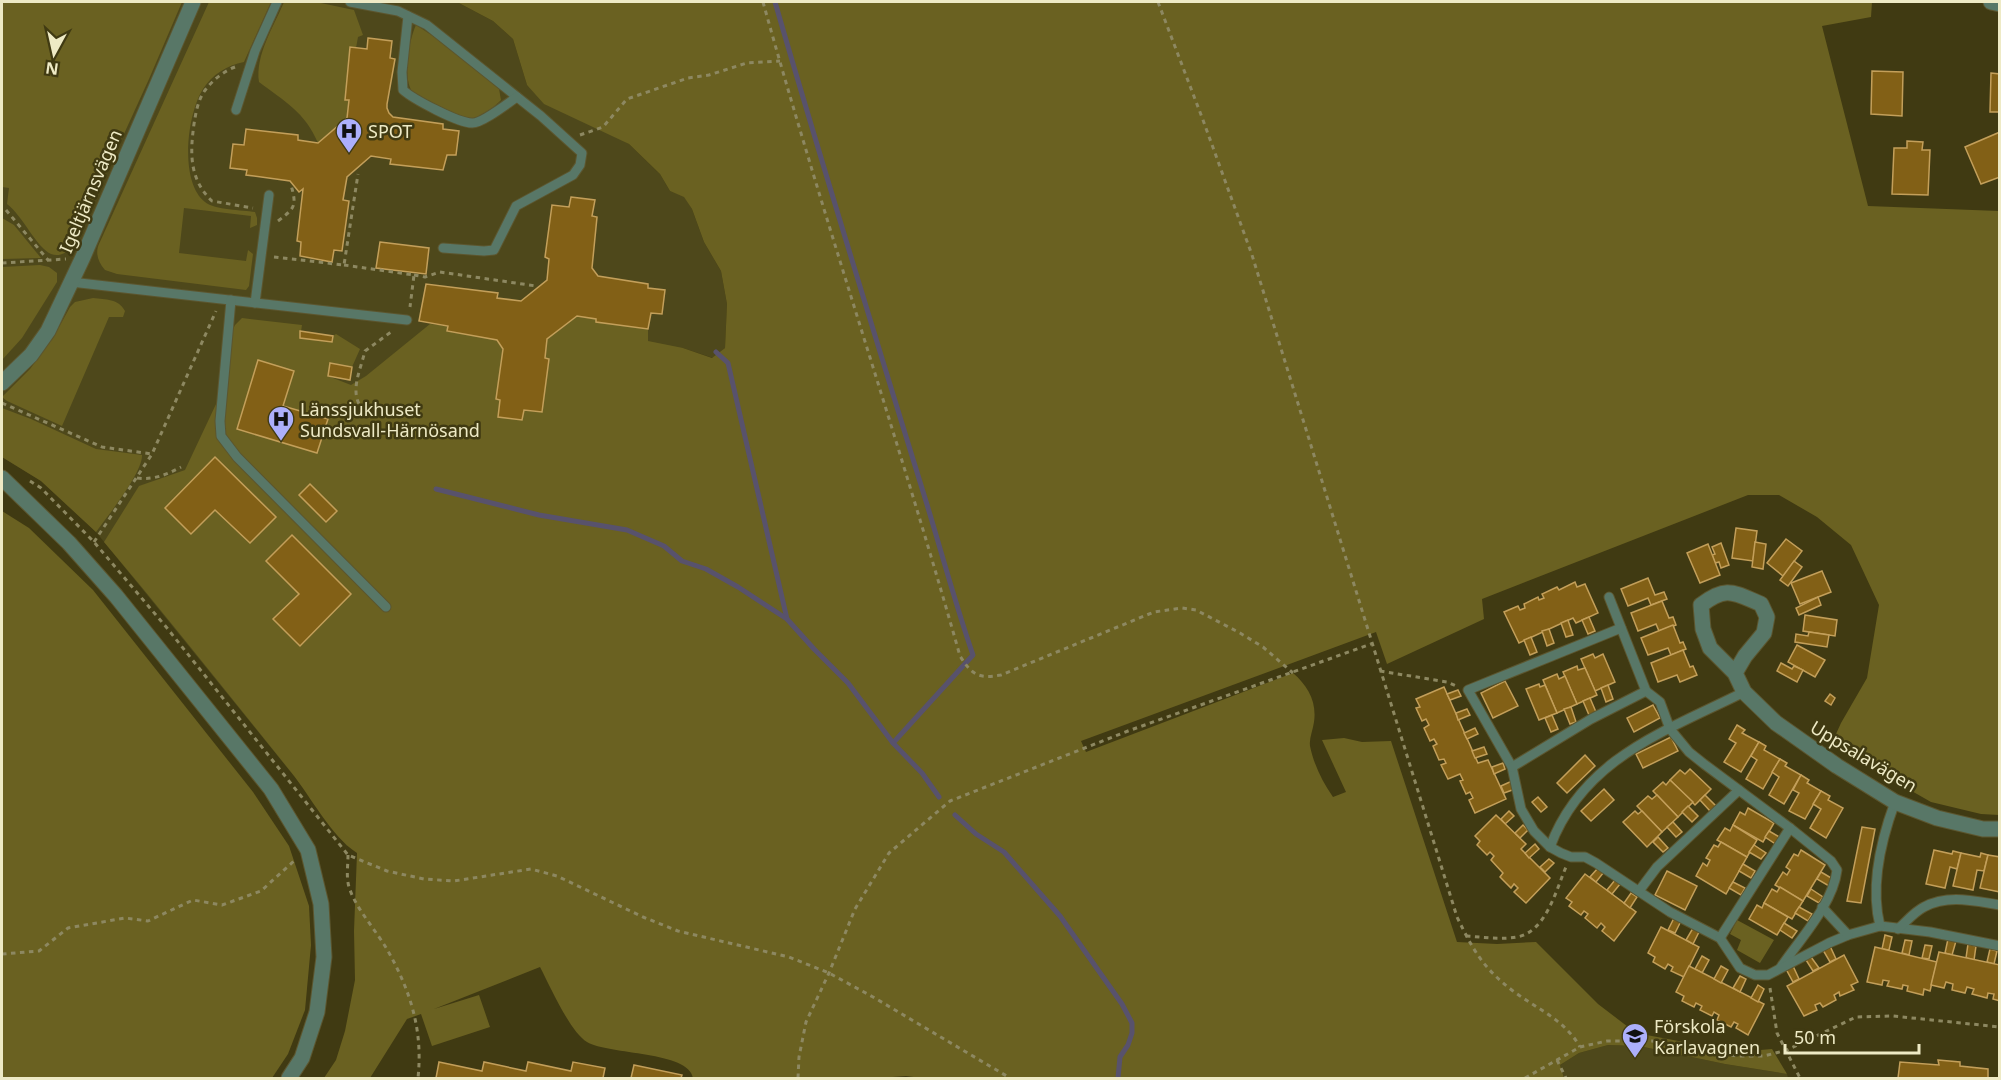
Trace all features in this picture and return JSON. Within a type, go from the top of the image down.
[{"type":"street","name":"Igeltjärnsvägen","points":[[2,383],[31,355],[48,331],[83,257],[194,2]]},
{"type":"street","points":[[1991,2],[2000,4]]},
{"type":"street","points":[[2,478],[69,543],[116,596],[271,789],[308,850],[321,904],[324,957],[317,1011],[302,1058],[289,1078]]},
{"type":"street","name":"Uppsalavägen","points":[[1735,673],[1745,656],[1764,633],[1767,617],[1761,604],[1732,592],[1715,594],[1701,605],[1703,629],[1710,648],[1735,673],[1744,692],[1776,723],[1806,746],[1895,802],[1937,818],[1983,829],[2000,829]]},
{"type":"lane","points":[[236,110],[255,51],[277,2]]},
{"type":"lane","points":[[350,2],[390,9],[436,32],[567,138],[582,153],[580,165],[573,175],[516,206],[494,250],[443,248]]},
{"type":"lane","points":[[408,16],[402,72],[403,90],[410,96],[447,115],[472,123],[483,120],[517,97]]},
{"type":"lane","points":[[255,303],[269,195]]},
{"type":"lane","points":[[71,282],[226,300],[408,317]]},
{"type":"lane","points":[[226,300],[221,436],[237,457],[386,607]]},
{"type":"lane","points":[[1609,597],[1646,691],[1660,702],[1670,729],[1689,752],[1790,828],[1831,861],[1837,870],[1836,882],[1822,907],[1779,969]]},
{"type":"lane","points":[[1622,628],[1468,690],[1512,767],[1521,809],[1534,831],[1550,847],[1571,857],[1585,857],[1670,912],[1720,938],[1740,968],[1755,975],[1768,975],[1829,942],[1880,926],[1930,932],[2000,946]]},
{"type":"lane","points":[[1512,767],[1591,719],[1646,691]]},
{"type":"lane","points":[[1550,847],[1558,826],[1571,803],[1612,762],[1636,746],[1744,692]]},
{"type":"lane","points":[[1639,891],[1657,867],[1739,790]]},
{"type":"lane","points":[[1880,926],[1876,911],[1875,889],[1886,827],[1895,802]]},
{"type":"lane","points":[[1720,938],[1790,828]]},
{"type":"lane","points":[[1898,929],[1922,908],[1939,901],[1959,899],[2000,905]]},
{"type":"lane","points":[[1822,907],[1848,935]]},
{"type":"path","points":[[763,2],[960,656],[968,669],[977,675],[989,677],[1001,675],[1154,612],[1182,608],[1196,610],[1239,633],[1263,648],[1293,673]]},
{"type":"path","points":[[1158,2],[1252,255],[1457,917],[1475,954],[1488,969],[1512,990],[1559,1022],[1572,1034],[1580,1047]]},
{"type":"path","points":[[567,138],[603,128],[627,99],[688,78],[709,75],[747,63],[780,61]]},
{"type":"path","points":[[250,67],[234,67],[205,90],[196,110],[190,157],[198,185],[212,201],[267,210]]},
{"type":"path","points":[[344,265],[358,174]]},
{"type":"path","points":[[6,210],[48,260]]},
{"type":"path","points":[[266,256],[414,275],[425,276],[440,272],[536,286]]},
{"type":"path","points":[[2,263],[83,257]]},
{"type":"path","points":[[364,411],[356,399],[355,392],[365,351],[408,317],[414,275]]},
{"type":"path","points":[[94,542],[152,454],[226,300]]},
{"type":"path","points":[[2,403],[102,447],[152,454]]},
{"type":"path","points":[[137,478],[149,480],[181,467]]},
{"type":"path","points":[[21,475],[41,488],[94,542],[174,637],[348,855],[387,871],[424,879],[454,881],[531,869],[557,876],[678,932],[789,957],[829,973],[1010,1078]]},
{"type":"path","points":[[798,1078],[799,1057],[806,1022],[855,909],[889,853],[950,801],[1128,731],[1371,644]]},
{"type":"path","points":[[1380,671],[1447,682],[1468,690]]},
{"type":"path","points":[[2,954],[39,951],[68,928],[125,918],[148,921],[193,900],[222,905],[261,891],[308,850]]},
{"type":"path","points":[[348,855],[349,887],[400,975],[417,1024],[421,1053],[418,1078]]},
{"type":"path","points":[[1466,936],[1504,938],[1521,936],[1537,926],[1546,914],[1571,857]]},
{"type":"path","points":[[1768,975],[1777,1033],[1800,1078]]},
{"type":"path","points":[[1525,1078],[1580,1047],[1607,1041],[1652,1041],[1737,1056],[1764,1056],[1787,1050],[1856,1017],[1893,1016],[2000,1027]]},
{"type":"path","points":[[1557,1060],[1566,1078]]},
{"type":"shaded area","name":"Länssjukhuset Sundsvall-Härnösand","points":[[2,2],[457,2],[493,21],[513,39],[527,85],[629,144],[660,174],[670,191],[684,196],[692,209],[704,242],[721,271],[727,304],[725,348],[713,358],[683,348],[347,846],[302,786],[96,532],[41,481],[2,457]]},
{"type":"shaded area","points":[[2,2],[182,2],[72,248],[60,255],[51,254],[40,245],[19,216],[7,204],[9,188],[2,187]]},
{"type":"shaded area","points":[[209,2],[271,2],[244,62],[220,71],[203,89],[193,114],[188,147],[191,179],[205,202],[222,208],[255,212],[257,225],[250,228],[251,216],[184,208],[179,253],[246,261],[248,250],[253,254],[249,286],[246,290],[117,274],[105,270],[97,254],[99,244]]},
{"type":"shaded area","points":[[284,2],[316,2],[354,10],[363,35],[358,37],[356,48],[350,48],[345,99],[349,100],[347,118],[318,143],[300,115],[259,82],[263,51]]},
{"type":"shaded area","points":[[457,2],[1872,2],[1871,17],[1822,26],[1868,206],[1999,211],[1999,815],[1981,814],[1931,802],[1831,745],[1867,678],[1879,605],[1851,545],[1817,517],[1779,495],[1748,495],[1482,599],[1484,619],[1387,664],[1376,632],[1081,741],[1086,752],[1293,673],[1303,683],[1313,701],[1315,715],[1310,746],[1319,773],[1333,797],[1346,792],[1322,740],[1344,738],[1362,742],[1391,741],[1457,942],[1497,944],[1536,942],[1598,1004],[1636,1033],[1737,1052],[1772,1049],[1787,1074],[1639,1046],[1608,1045],[1579,1053],[1560,1065],[1564,1078],[921,1078],[906,1076],[693,1078],[688,1069],[664,1058],[587,1042],[567,1019],[540,967],[434,1009],[479,995],[490,1027],[432,1046],[421,1014],[407,1019],[370,1078],[324,1078],[336,1060],[345,1031],[355,980],[357,853],[330,826],[291,772],[104,542],[139,486],[185,470],[225,385],[232,331],[242,318],[302,325],[300,338],[332,342],[336,334],[360,349],[352,367],[330,363],[328,376],[351,385],[366,376],[430,324],[448,326],[447,331],[497,340],[503,349],[496,399],[524,410],[542,412],[549,359],[545,358],[547,339],[577,316],[596,319],[597,322],[648,329],[648,341],[683,348],[712,358],[725,348],[727,304],[721,271],[704,242],[692,209],[684,197],[670,191],[660,174],[629,144],[544,104],[527,85],[513,39],[493,21]]},
{"type":"shaded area","points":[[416,25],[450,47],[499,89],[501,100],[481,115],[468,118],[440,109],[415,94],[409,83],[407,66],[409,48]]},
{"type":"shaded area","points":[[2,218],[14,225],[41,258],[2,259]]},
{"type":"shaded area","points":[[40,265],[49,267],[57,273],[57,282],[22,338],[2,360],[2,267]]},
{"type":"shaded area","points":[[93,298],[115,302],[125,311],[123,317],[109,317],[62,426],[2,397],[30,369],[53,338],[70,307],[75,302]]},
{"type":"shaded area","points":[[2,408],[96,449],[142,455],[141,463],[131,483],[96,532],[41,481],[2,457]]},
{"type":"shaded area","points":[[2,511],[29,528],[93,590],[253,792],[289,846],[309,906],[311,945],[305,1010],[288,1054],[272,1078],[2,1078]]},
{"type":"shaded area","points":[[1737,920],[1774,940],[1760,963],[1737,950],[1741,940],[1730,934]]},
{"type":"shaded area","name":"Förskola Karlavagnen","points":[[1608,1045],[1639,1046],[1787,1074],[1788,1078],[1564,1078],[1560,1065],[1579,1053]]},
{"type":"building","points":[[368,38],[392,41],[390,58],[395,59],[387,104],[389,113],[393,117],[443,124],[443,129],[459,131],[456,155],[447,155],[443,170],[390,164],[391,159],[371,156],[347,177],[343,200],[349,201],[342,251],[334,250],[332,262],[300,256],[301,242],[297,241],[303,189],[299,192],[290,181],[246,175],[247,170],[230,168],[233,144],[244,145],[246,129],[298,135],[298,140],[318,143],[347,118],[349,100],[345,100],[350,47],[367,49]]},
{"type":"building","points":[[1872,71],[1903,72],[1902,116],[1871,114]]},
{"type":"building","points":[[1991,73],[2000,74],[2000,112],[1990,112]]},
{"type":"building","points":[[2000,132],[2000,177],[1981,184],[1965,147]]},
{"type":"building","points":[[1907,141],[1923,142],[1922,150],[1930,150],[1928,195],[1892,194],[1894,148],[1907,148]]},
{"type":"building","points":[[571,197],[595,200],[592,216],[597,217],[592,268],[598,276],[648,284],[648,288],[665,290],[662,314],[651,313],[648,329],[596,322],[596,319],[577,316],[547,339],[545,358],[549,359],[542,412],[524,410],[522,420],[498,417],[500,400],[496,399],[503,349],[497,340],[447,331],[448,326],[419,321],[426,284],[498,293],[497,298],[521,301],[547,280],[549,259],[545,257],[552,205],[569,207]]},
{"type":"building","points":[[380,242],[429,248],[426,274],[376,268]]},
{"type":"building","points":[[300,331],[333,336],[332,342],[300,338]]},
{"type":"building","points":[[258,360],[294,371],[283,406],[328,419],[317,453],[237,429]]},
{"type":"building","points":[[330,363],[352,367],[350,380],[328,376]]},
{"type":"building","points":[[215,457],[276,517],[250,543],[215,510],[191,534],[165,508]]},
{"type":"building","points":[[310,484],[337,511],[326,522],[299,495]]},
{"type":"building","points":[[1736,528],[1757,531],[1753,561],[1732,558]]},
{"type":"building","points":[[292,535],[351,594],[300,646],[273,619],[299,594],[266,561]]},
{"type":"building","points":[[1786,539],[1802,551],[1783,576],[1767,563]]},
{"type":"building","points":[[1755,542],[1766,544],[1763,569],[1752,567]]},
{"type":"building","points":[[1721,543],[1729,565],[1721,568],[1719,562],[1715,563],[1712,547]]},
{"type":"building","points":[[1708,544],[1720,575],[1700,583],[1687,553]]},
{"type":"building","points":[[1794,561],[1802,567],[1788,586],[1780,580]]},
{"type":"building","points":[[1822,571],[1831,592],[1800,604],[1791,583]]},
{"type":"building","points":[[1648,578],[1655,595],[1664,592],[1667,599],[1651,605],[1648,598],[1628,606],[1621,589]]},
{"type":"building","points":[[1575,582],[1577,587],[1585,584],[1598,613],[1576,623],[1573,618],[1519,643],[1504,612],[1518,606],[1520,610],[1525,608],[1524,604],[1538,597],[1539,600],[1544,598],[1542,594],[1557,587],[1559,590]]},
{"type":"building","points":[[1818,597],[1821,605],[1799,615],[1796,608]]},
{"type":"building","points":[[1662,601],[1669,618],[1673,617],[1676,625],[1659,631],[1656,624],[1638,631],[1631,613]]},
{"type":"building","points":[[1805,615],[1837,620],[1835,636],[1803,631]]},
{"type":"building","points":[[1589,617],[1595,631],[1588,634],[1582,620]]},
{"type":"building","points":[[1568,620],[1573,635],[1566,637],[1561,623]]},
{"type":"building","points":[[1673,625],[1680,643],[1683,642],[1686,649],[1671,655],[1668,648],[1648,655],[1641,638]]},
{"type":"building","points":[[1549,629],[1554,643],[1547,646],[1542,631]]},
{"type":"building","points":[[1809,632],[1829,635],[1827,647],[1795,642],[1796,634],[1808,636]]},
{"type":"building","points":[[1531,637],[1537,652],[1530,655],[1524,640]]},
{"type":"building","points":[[1797,645],[1825,660],[1815,677],[1788,662]]},
{"type":"building","points":[[1683,650],[1690,667],[1693,666],[1697,675],[1680,682],[1677,675],[1658,682],[1651,663]]},
{"type":"building","points":[[1593,654],[1595,658],[1603,654],[1615,682],[1595,691],[1581,659]]},
{"type":"building","points":[[1781,663],[1792,669],[1794,666],[1803,670],[1797,682],[1777,671]]},
{"type":"building","points":[[1577,666],[1578,670],[1585,668],[1597,695],[1577,704],[1563,672]]},
{"type":"building","points":[[1557,674],[1559,679],[1565,676],[1577,704],[1557,713],[1543,680]]},
{"type":"building","points":[[1505,681],[1518,706],[1493,718],[1481,693]]},
{"type":"building","points":[[1539,684],[1540,687],[1545,685],[1557,713],[1539,720],[1526,689]]},
{"type":"building","points":[[1608,685],[1613,699],[1606,702],[1601,688]]},
{"type":"building","points":[[1444,687],[1478,763],[1488,760],[1506,799],[1475,813],[1469,800],[1473,798],[1470,792],[1466,794],[1460,781],[1463,780],[1460,774],[1448,779],[1441,765],[1446,763],[1444,759],[1439,760],[1433,746],[1437,744],[1434,739],[1430,741],[1424,728],[1429,725],[1426,719],[1422,721],[1416,708],[1420,707],[1416,699]]},
{"type":"building","points":[[1458,690],[1461,696],[1450,700],[1447,694]]},
{"type":"building","points":[[1830,694],[1835,698],[1831,705],[1825,701]]},
{"type":"building","points":[[1590,698],[1596,712],[1589,715],[1583,701]]},
{"type":"building","points":[[1653,705],[1660,718],[1634,732],[1627,718]]},
{"type":"building","points":[[1571,707],[1576,722],[1570,724],[1564,709]]},
{"type":"building","points":[[1467,709],[1470,715],[1458,720],[1456,713]]},
{"type":"building","points":[[1552,715],[1558,729],[1551,732],[1545,718]]},
{"type":"building","points":[[1737,725],[1745,730],[1742,733],[1759,742],[1741,772],[1724,762],[1736,743],[1729,739]]},
{"type":"building","points":[[1475,728],[1478,734],[1467,739],[1464,733]]},
{"type":"building","points":[[1671,737],[1678,751],[1643,768],[1636,754]]},
{"type":"building","points":[[1759,742],[1766,746],[1764,750],[1780,759],[1763,789],[1746,779],[1757,760],[1751,756]]},
{"type":"building","points":[[1484,747],[1487,754],[1475,758],[1472,751]]},
{"type":"building","points":[[1585,755],[1595,766],[1567,793],[1557,783]]},
{"type":"building","points":[[1780,759],[1787,763],[1785,766],[1801,775],[1784,804],[1769,795],[1779,777],[1772,772]]},
{"type":"building","points":[[1503,763],[1505,769],[1494,774],[1492,767]]},
{"type":"building","points":[[1690,769],[1711,789],[1695,805],[1670,780],[1680,770],[1685,774]]},
{"type":"building","points":[[1801,775],[1809,780],[1807,783],[1821,791],[1805,819],[1789,811],[1799,793],[1793,790]]},
{"type":"building","points":[[1670,780],[1693,802],[1678,817],[1653,791],[1663,782],[1666,785]]},
{"type":"building","points":[[1512,781],[1515,789],[1504,793],[1501,786]]},
{"type":"building","points":[[1604,789],[1614,800],[1591,821],[1581,811]]},
{"type":"building","points":[[1821,791],[1830,796],[1828,800],[1843,808],[1826,838],[1810,828],[1821,809],[1813,804]]},
{"type":"building","points":[[1657,795],[1678,817],[1662,832],[1637,806],[1648,796],[1652,799]]},
{"type":"building","points":[[1705,795],[1716,806],[1710,811],[1700,800]]},
{"type":"building","points":[[1538,797],[1547,807],[1541,812],[1532,802]]},
{"type":"building","points":[[1688,806],[1698,816],[1692,822],[1682,812]]},
{"type":"building","points":[[1748,808],[1774,823],[1763,842],[1733,825],[1740,812],[1745,815]]},
{"type":"building","points":[[1509,811],[1514,816],[1505,824],[1501,819]]},
{"type":"building","points":[[1635,811],[1638,814],[1642,811],[1662,832],[1647,847],[1623,822]]},
{"type":"building","points":[[1496,815],[1526,844],[1521,849],[1550,878],[1526,903],[1514,892],[1518,888],[1514,884],[1511,888],[1500,877],[1503,873],[1491,860],[1494,856],[1490,852],[1487,855],[1477,845],[1480,841],[1475,836]]},
{"type":"building","points":[[1673,822],[1682,832],[1676,837],[1667,827]]},
{"type":"building","points":[[1523,825],[1528,830],[1520,838],[1515,833]]},
{"type":"building","points":[[1733,825],[1757,840],[1747,857],[1717,840],[1725,828],[1730,831]]},
{"type":"building","points":[[1862,827],[1875,829],[1861,903],[1847,901]]},
{"type":"building","points":[[1769,831],[1781,838],[1777,845],[1765,837]]},
{"type":"building","points":[[1658,837],[1668,848],[1663,852],[1653,842]]},
{"type":"building","points":[[1721,842],[1747,857],[1726,894],[1696,876],[1703,863],[1707,866],[1710,860],[1706,858],[1714,845],[1718,847]]},
{"type":"building","points":[[1535,844],[1539,849],[1529,858],[1525,853]]},
{"type":"building","points":[[1754,845],[1766,853],[1761,859],[1749,852]]},
{"type":"building","points":[[1801,850],[1825,865],[1803,901],[1775,885],[1783,872],[1787,875],[1790,870],[1786,867],[1794,854],[1798,856]]},
{"type":"building","points":[[1934,850],[1952,854],[1953,851],[1961,853],[1957,869],[1950,867],[1945,888],[1926,884]]},
{"type":"building","points":[[1961,853],[1980,857],[1981,853],[1988,855],[1984,871],[1977,870],[1973,890],[1953,886]]},
{"type":"building","points":[[1988,855],[2000,857],[2000,892],[1980,888]]},
{"type":"building","points":[[1549,859],[1554,863],[1545,872],[1540,867]]},
{"type":"building","points":[[1743,864],[1755,871],[1751,878],[1739,871]]},
{"type":"building","points":[[1598,868],[1604,872],[1596,882],[1590,877]]},
{"type":"building","points":[[1667,871],[1697,886],[1685,910],[1655,895]]},
{"type":"building","points":[[1821,872],[1833,879],[1829,886],[1817,879]]},
{"type":"building","points":[[1585,874],[1636,912],[1614,941],[1602,931],[1605,927],[1601,923],[1597,928],[1585,918],[1588,914],[1584,911],[1581,915],[1569,906],[1572,902],[1566,898]]},
{"type":"building","points":[[1615,880],[1620,884],[1612,894],[1607,890]]},
{"type":"building","points":[[1733,882],[1745,888],[1741,895],[1729,888]]},
{"type":"building","points":[[1780,887],[1803,901],[1792,919],[1764,903],[1772,889],[1777,892]]},
{"type":"building","points":[[1811,889],[1823,897],[1819,903],[1807,896]]},
{"type":"building","points":[[1631,893],[1637,897],[1630,908],[1624,903]]},
{"type":"building","points":[[1764,903],[1788,917],[1777,935],[1749,919],[1757,905],[1762,908]]},
{"type":"building","points":[[1799,907],[1812,914],[1808,921],[1795,913]]},
{"type":"building","points":[[1674,918],[1681,921],[1675,933],[1668,930]]},
{"type":"building","points":[[1784,923],[1797,931],[1792,938],[1780,930]]},
{"type":"building","points":[[1661,927],[1699,947],[1684,977],[1671,971],[1673,967],[1668,964],[1665,969],[1653,962],[1655,957],[1648,953]]},
{"type":"building","points":[[1693,928],[1699,932],[1693,944],[1686,940]]},
{"type":"building","points":[[1885,935],[1892,937],[1889,950],[1882,949]]},
{"type":"building","points":[[1948,939],[1956,941],[1952,955],[1945,953]]},
{"type":"building","points":[[1905,940],[1912,941],[1909,955],[1902,953]]},
{"type":"building","points":[[1968,944],[1976,946],[1974,960],[1966,958]]},
{"type":"building","points":[[1925,945],[1932,946],[1929,959],[1922,958]]},
{"type":"building","points":[[1830,946],[1836,959],[1830,962],[1823,950]]},
{"type":"building","points":[[1875,947],[1937,962],[1930,991],[1924,989],[1923,995],[1907,991],[1908,986],[1903,985],[1902,989],[1887,986],[1889,981],[1883,980],[1882,985],[1867,982]]},
{"type":"building","points":[[1990,949],[1997,951],[1994,964],[1987,962]]},
{"type":"building","points":[[1939,952],[2000,965],[2000,1001],[1993,999],[1994,994],[1988,993],[1987,998],[1972,994],[1974,989],[1967,987],[1965,993],[1952,990],[1953,984],[1946,982],[1944,988],[1931,985]]},
{"type":"building","points":[[1844,955],[1858,982],[1851,985],[1854,990],[1840,996],[1839,992],[1834,995],[1836,1000],[1823,1007],[1820,1003],[1815,1005],[1817,1010],[1804,1016],[1787,986]]},
{"type":"building","points":[[1702,956],[1709,960],[1702,973],[1695,969]]},
{"type":"building","points":[[1811,957],[1819,968],[1813,971],[1806,960]]},
{"type":"building","points":[[1689,966],[1764,1004],[1748,1035],[1736,1028],[1738,1024],[1734,1022],[1731,1027],[1717,1020],[1719,1015],[1714,1012],[1712,1016],[1700,1010],[1702,1006],[1696,1003],[1694,1007],[1682,1001],[1684,996],[1676,992]]},
{"type":"building","points":[[1721,966],[1728,970],[1721,983],[1714,979]]},
{"type":"building","points":[[1793,966],[1799,979],[1793,982],[1786,969]]},
{"type":"building","points":[[1740,976],[1746,979],[1740,992],[1733,988]]},
{"type":"building","points":[[1758,985],[1764,989],[1758,1002],[1751,998]]},
{"type":"building","points":[[1938,1060],[1960,1062],[1960,1066],[1988,1069],[1988,1078],[1898,1078],[1900,1062],[1939,1065]]},
{"type":"building","points":[[439,1062],[482,1071],[484,1062],[526,1071],[528,1062],[571,1071],[573,1062],[605,1068],[603,1078],[436,1078]]},
{"type":"building","points":[[634,1065],[682,1075],[681,1078],[631,1078]]},
{"type":"waterway","points":[[775,2],[973,655],[893,743]]},
{"type":"waterway","points":[[716,352],[728,363],[787,619]]},
{"type":"waterway","points":[[436,489],[539,515],[627,530],[664,546],[682,561],[706,569],[738,587],[787,619],[848,683],[893,743],[922,773],[939,797]]},
{"type":"waterway","points":[[955,815],[976,834],[1004,852],[1060,916],[1122,1004],[1132,1023],[1132,1033],[1120,1057],[1118,1078]]},
{"type":"place","name":"SPOT","points":[[349,154]]},
{"type":"place","name":"Länssjukhuset Sundsvall-Härnösand","points":[[281,442]]},
{"type":"place","name":"Förskola Karlavagnen","points":[[1635,1059]]}]
